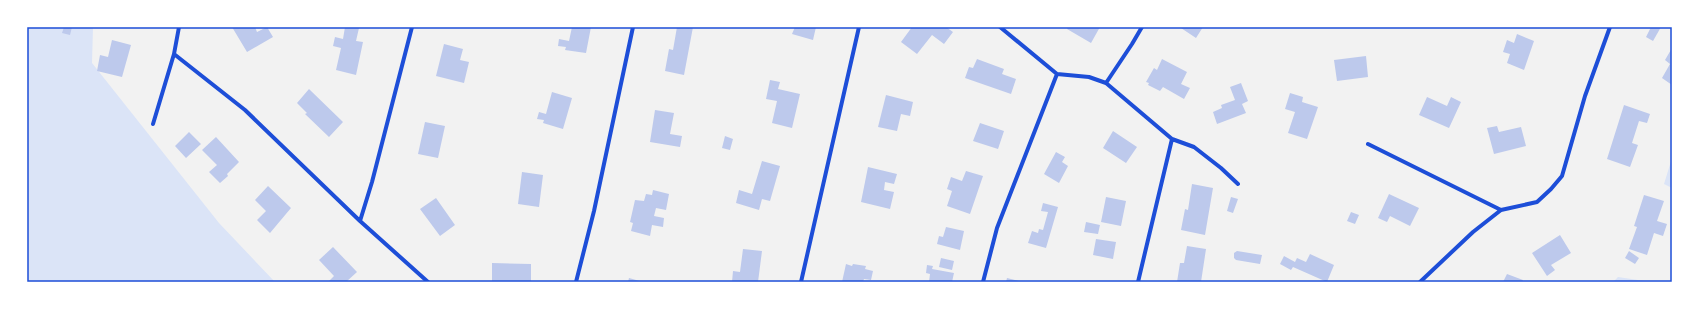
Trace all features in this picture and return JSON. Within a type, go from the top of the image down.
[{"type":"street","points":[[153,124],[174,54],[179,27]]},
{"type":"street","points":[[360,221],[372,182],[412,27]]},
{"type":"street","points":[[576,282],[594,211],[633,27]]},
{"type":"street","points":[[801,282],[859,27]]},
{"type":"street","points":[[1000,27],[1057,74],[1089,77],[1106,83],[1172,139],[1194,147],[1221,168],[1238,184]]},
{"type":"street","points":[[1106,83],[1142,27]]},
{"type":"street","points":[[1420,282],[1473,232],[1500,210],[1537,202],[1562,176],[1585,96],[1610,27]]},
{"type":"street","points":[[174,54],[245,110],[360,221],[428,282]]},
{"type":"street","points":[[983,282],[997,228],[1057,74]]},
{"type":"street","points":[[1138,282],[1172,139]]},
{"type":"street","points":[[1368,144],[1500,210]]},
{"type":"shaded area","points":[[27,27],[93,27],[92,63],[219,223],[275,282],[27,282]]},
{"type":"shaded area","points":[[1672,158],[1672,188],[1664,184]]},
{"type":"shaded area","points":[[1618,277],[1651,282],[1613,282]]},
{"type":"building","points":[[64,27],[72,27],[70,35],[62,33]]},
{"type":"building","points":[[232,27],[255,27],[257,32],[267,27],[273,37],[247,52]]},
{"type":"building","points":[[345,27],[359,28],[356,41],[363,42],[356,75],[336,70],[341,48],[333,46],[335,37],[343,39]]},
{"type":"building","points":[[572,27],[591,27],[586,53],[565,50],[566,47],[558,46],[559,39],[569,41]]},
{"type":"building","points":[[677,27],[693,27],[684,75],[665,71],[669,49],[673,50]]},
{"type":"building","points":[[795,27],[816,27],[813,40],[792,34]]},
{"type":"building","points":[[912,27],[946,27],[953,32],[944,44],[932,35],[917,54],[901,42]]},
{"type":"building","points":[[1068,27],[1100,27],[1091,43],[1067,29]]},
{"type":"building","points":[[1203,27],[1196,38],[1181,28]]},
{"type":"building","points":[[1651,27],[1661,27],[1653,41],[1646,37]]},
{"type":"building","points":[[1517,34],[1534,41],[1524,70],[1507,63],[1510,54],[1503,52],[1507,40],[1514,43]]},
{"type":"building","points":[[112,40],[131,45],[122,77],[97,71],[100,55],[108,57]]},
{"type":"building","points":[[444,44],[463,49],[460,60],[469,62],[464,83],[436,76]]},
{"type":"building","points":[[1672,48],[1672,85],[1662,78],[1670,64],[1665,60]]},
{"type":"building","points":[[1366,56],[1368,77],[1337,81],[1334,60]]},
{"type":"building","points":[[977,59],[1004,69],[1002,74],[1016,79],[1011,94],[965,78],[969,67],[973,68]]},
{"type":"building","points":[[1162,59],[1187,72],[1181,84],[1190,88],[1184,99],[1163,87],[1160,91],[1148,85],[1149,83],[1146,82],[1154,68],[1157,70]]},
{"type":"building","points":[[770,80],[780,82],[778,89],[800,94],[792,128],[772,123],[777,101],[766,99]]},
{"type":"building","points":[[1241,83],[1248,101],[1242,104],[1246,113],[1217,124],[1213,112],[1222,108],[1221,105],[1235,100],[1230,87]]},
{"type":"building","points":[[309,89],[343,122],[329,137],[305,114],[307,113],[297,103]]},
{"type":"building","points":[[552,92],[572,98],[563,129],[543,123],[544,120],[537,119],[539,112],[546,114]]},
{"type":"building","points":[[1290,93],[1303,97],[1302,102],[1318,107],[1307,139],[1288,133],[1295,112],[1285,109]]},
{"type":"building","points":[[886,95],[913,102],[910,116],[901,114],[897,131],[878,127]]},
{"type":"building","points":[[1427,97],[1447,106],[1451,97],[1461,102],[1449,128],[1419,115]]},
{"type":"building","points":[[1624,105],[1650,114],[1647,123],[1639,121],[1632,143],[1638,145],[1630,167],[1607,159]]},
{"type":"building","points":[[655,110],[674,113],[670,134],[682,136],[680,147],[650,142]]},
{"type":"building","points":[[425,122],[445,126],[438,158],[418,154]]},
{"type":"building","points":[[980,123],[1004,131],[998,149],[973,141]]},
{"type":"building","points":[[1497,126],[1499,132],[1521,127],[1526,146],[1494,154],[1487,128]]},
{"type":"building","points":[[1113,131],[1137,147],[1126,163],[1103,148]]},
{"type":"building","points":[[189,132],[201,144],[186,158],[175,146]]},
{"type":"building","points":[[725,136],[733,139],[730,150],[722,148]]},
{"type":"building","points":[[216,137],[239,162],[227,174],[228,176],[220,183],[209,172],[217,165],[202,150]]},
{"type":"building","points":[[1056,152],[1065,157],[1062,162],[1068,166],[1059,183],[1044,174]]},
{"type":"building","points":[[762,161],[780,166],[770,201],[762,199],[759,210],[736,203],[739,190],[752,194]]},
{"type":"building","points":[[868,167],[897,174],[894,184],[885,182],[884,190],[894,192],[890,209],[861,202]]},
{"type":"building","points":[[966,171],[983,176],[970,214],[947,206],[952,191],[947,189],[951,177],[962,181]]},
{"type":"building","points":[[522,172],[543,175],[539,207],[518,204]]},
{"type":"building","points":[[1192,184],[1213,188],[1205,235],[1181,230],[1185,209],[1188,210]]},
{"type":"building","points":[[268,186],[291,208],[270,233],[257,220],[266,211],[255,200]]},
{"type":"building","points":[[653,190],[669,194],[666,210],[656,208],[654,216],[664,218],[663,227],[652,225],[650,236],[631,231],[633,223],[630,222],[635,200],[644,201],[646,194],[652,195]]},
{"type":"building","points":[[1389,194],[1419,208],[1410,226],[1390,216],[1387,222],[1378,218]]},
{"type":"building","points":[[1644,195],[1664,201],[1657,221],[1667,224],[1663,236],[1654,233],[1647,255],[1629,249],[1637,227],[1634,226]]},
{"type":"building","points":[[1106,197],[1126,201],[1121,226],[1101,222]]},
{"type":"building","points":[[1231,197],[1238,199],[1233,213],[1227,211]]},
{"type":"building","points":[[436,198],[455,225],[440,236],[420,209]]},
{"type":"building","points":[[1043,203],[1058,207],[1046,248],[1028,243],[1032,231],[1038,233],[1039,229],[1043,230],[1048,212],[1041,211]]},
{"type":"building","points":[[1351,212],[1359,215],[1355,224],[1347,221]]},
{"type":"building","points":[[1086,222],[1100,225],[1098,234],[1084,232]]},
{"type":"building","points":[[946,227],[964,231],[960,250],[937,244],[939,236],[943,237]]},
{"type":"building","points":[[1560,235],[1571,253],[1551,265],[1555,270],[1547,276],[1532,253]]},
{"type":"building","points":[[1096,239],[1116,242],[1113,259],[1093,255]]},
{"type":"building","points":[[1187,246],[1206,249],[1201,282],[1177,282],[1180,263],[1184,263]]},
{"type":"building","points":[[333,247],[357,272],[346,282],[328,282],[334,276],[319,260]]},
{"type":"building","points":[[743,249],[762,251],[758,282],[732,282],[733,271],[740,272]]},
{"type":"building","points":[[1237,251],[1262,255],[1260,264],[1236,260],[1234,258],[1234,253]]},
{"type":"building","points":[[1629,251],[1639,258],[1635,264],[1625,258]]},
{"type":"building","points":[[1310,254],[1334,265],[1327,282],[1293,267],[1291,270],[1280,264],[1284,256],[1295,262],[1297,258],[1306,262]]},
{"type":"building","points":[[941,258],[954,261],[952,270],[939,267]]},
{"type":"building","points":[[492,263],[531,264],[531,282],[492,282]]},
{"type":"building","points":[[846,264],[852,266],[853,264],[866,266],[865,269],[873,271],[871,280],[864,279],[863,282],[842,282]]},
{"type":"building","points":[[927,265],[933,266],[932,269],[954,273],[952,282],[929,282],[930,274],[926,273]]},
{"type":"building","points":[[1507,274],[1523,280],[1522,282],[1503,282]]},
{"type":"building","points":[[629,278],[643,282],[628,282]]},
{"type":"building","points":[[1007,278],[1019,281],[1019,282],[1006,282]]}]
